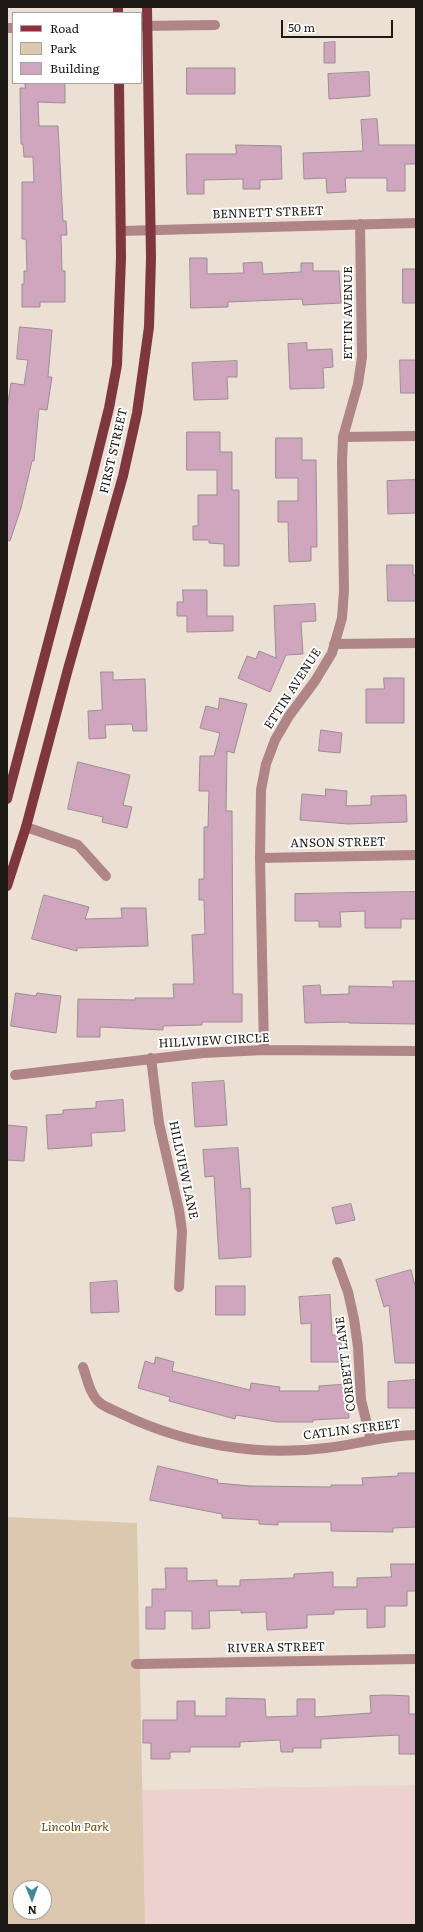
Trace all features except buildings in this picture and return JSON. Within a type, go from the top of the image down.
[{"type":"main road","name":"FIRST STREET","points":[[7,886],[26,828],[68,669],[122,476],[137,412],[149,328],[151,230],[144,26],[147,7]]},
{"type":"main road","name":"FIRST STREET","points":[[7,799],[109,408],[117,365],[120,322],[121,231],[119,84]]},
{"type":"street","points":[[144,26],[215,25]]},
{"type":"street","name":"BENNETT STREET","points":[[121,231],[416,223]]},
{"type":"street","name":"ETTIN AVENUE","points":[[264,1050],[260,858],[261,790],[266,764],[275,740],[332,653],[342,618],[344,591],[343,437],[358,384],[362,357],[360,224]]},
{"type":"street","points":[[343,437],[416,436]]},
{"type":"street","points":[[334,644],[416,643]]},
{"type":"street","points":[[26,828],[78,845],[106,876]]},
{"type":"street","name":"ANSON STREET","points":[[260,858],[416,855]]},
{"type":"street","name":"HILLVIEW CIRCLE","points":[[15,1074],[204,1053],[264,1050],[416,1051]]},
{"type":"street","name":"HILLVIEW LANE","points":[[151,1058],[158,1123],[179,1210],[182,1231],[179,1287]]},
{"type":"street","name":"CORBETT LANE","points":[[337,1262],[348,1292],[354,1319],[358,1346],[361,1400],[372,1440]]},
{"type":"street","name":"CATLIN STREET","points":[[83,1367],[91,1388],[99,1402],[142,1423],[186,1438],[232,1447],[278,1451],[325,1448],[372,1440],[416,1435]]},
{"type":"street","name":"RIVERA STREET","points":[[136,1664],[416,1659]]},
{"type":"shaded area","points":[[416,1785],[416,1925],[145,1925],[142,1790]]},
{"type":"green space","name":"Lincoln Park","points":[[7,1517],[137,1523],[145,1925],[7,1925]]}]
